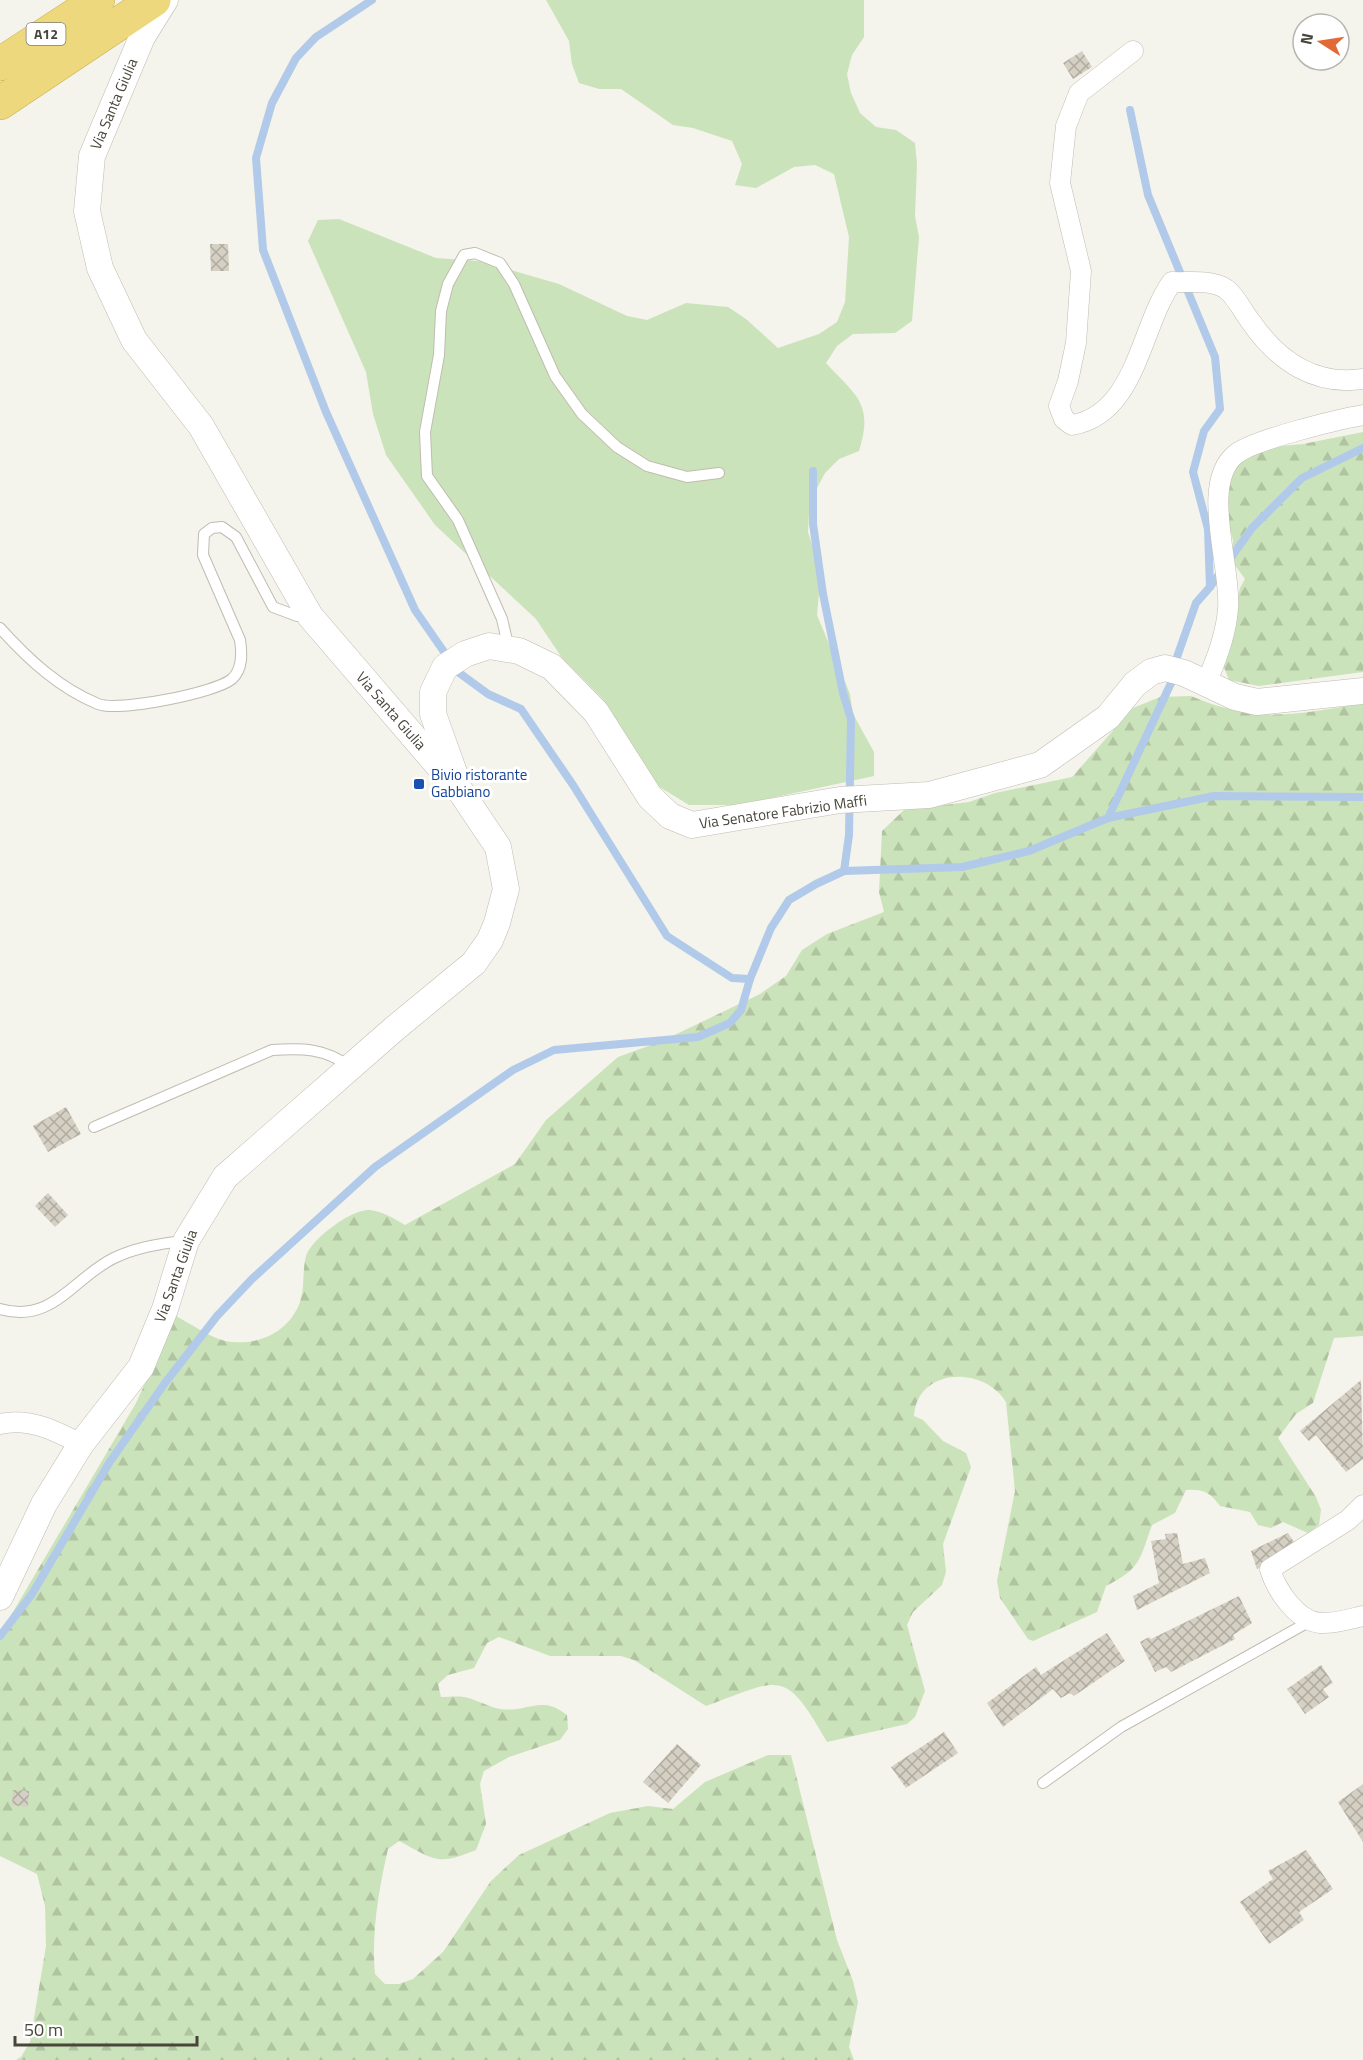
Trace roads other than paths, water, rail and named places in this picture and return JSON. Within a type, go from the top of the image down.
[{"type":"highway","name":"A12","points":[[0,103],[154,0]]},
{"type":"highway","name":"A12","points":[[0,64],[95,2]]},
{"type":"street","name":"Via Santa Giulia","points":[[0,1597],[44,1503],[81,1444],[141,1367],[165,1309],[186,1241],[225,1177],[474,963],[490,940],[506,889],[498,847],[461,792],[310,616],[201,426],[134,340],[100,268],[87,211],[92,156],[142,37],[165,0]]},
{"type":"street","points":[[1133,51],[1079,93],[1066,126],[1060,183],[1081,271],[1076,343],[1068,381],[1059,406],[1064,419],[1072,425],[1085,423],[1102,411],[1116,396],[1136,367],[1157,308],[1172,282],[1214,283],[1227,290],[1260,336],[1301,371],[1336,381],[1363,379]]},
{"type":"street","points":[[1206,683],[1220,653],[1228,609],[1219,492],[1222,476],[1235,454],[1253,445],[1363,415]]},
{"type":"street","name":"Via Senatore Fabrizio Maffi","points":[[461,792],[433,714],[433,692],[445,667],[465,654],[489,646],[519,651],[552,667],[596,712],[650,797],[670,816],[692,825],[840,800],[930,795],[1040,765],[1108,717],[1135,684],[1151,672],[1165,668],[1184,673],[1235,697],[1257,702],[1363,690]]},
{"type":"street","points":[[0,1424],[12,1421],[36,1424],[81,1444]]},
{"type":"street","points":[[1363,1504],[1348,1520],[1270,1569],[1279,1591],[1303,1616],[1328,1623],[1363,1616]]},
{"type":"lane","points":[[509,649],[502,619],[458,520],[427,476],[425,432],[439,355],[441,311],[448,284],[464,255],[476,253],[500,263],[514,284],[555,376],[582,414],[617,447],[647,466],[687,477],[719,473]]},
{"type":"lane","points":[[0,628],[29,660],[70,689],[100,705],[125,706],[189,694],[224,683],[233,678],[239,669],[242,654],[240,640],[203,555],[202,544],[204,534],[212,528],[222,527],[236,537],[273,607],[297,616],[310,616]]},
{"type":"lane","points":[[94,1127],[272,1050],[304,1048],[322,1051],[338,1058],[350,1068]]},
{"type":"lane","points":[[0,1309],[26,1313],[52,1305],[113,1258],[143,1247],[186,1241]]},
{"type":"lane","points":[[1043,1784],[1121,1727],[1312,1620]]},
{"type":"waterway","points":[[372,0],[316,37],[296,58],[272,103],[256,158],[263,250],[326,412],[415,610],[458,672],[488,694],[521,709],[573,785],[667,936],[732,978],[750,979]]},
{"type":"waterway","points":[[1130,110],[1148,195],[1215,357],[1220,409],[1204,431],[1193,472],[1208,529],[1210,587]]},
{"type":"waterway","points":[[1108,818],[1172,681],[1177,657],[1196,603],[1252,528],[1302,478],[1363,448]]},
{"type":"waterway","points":[[813,471],[813,524],[823,594],[843,693],[851,719],[849,835],[844,871]]},
{"type":"waterway","points":[[0,1636],[32,1594],[109,1463],[165,1383],[217,1316],[252,1279],[375,1167],[513,1070],[554,1050],[698,1037],[730,1023],[741,1010],[750,979],[771,928],[789,900],[844,871],[962,867],[1029,851],[1108,818],[1214,796],[1363,797]]},
{"type":"place","name":"Bivio ristorante Gabbiano","points":[[419,784]]}]
